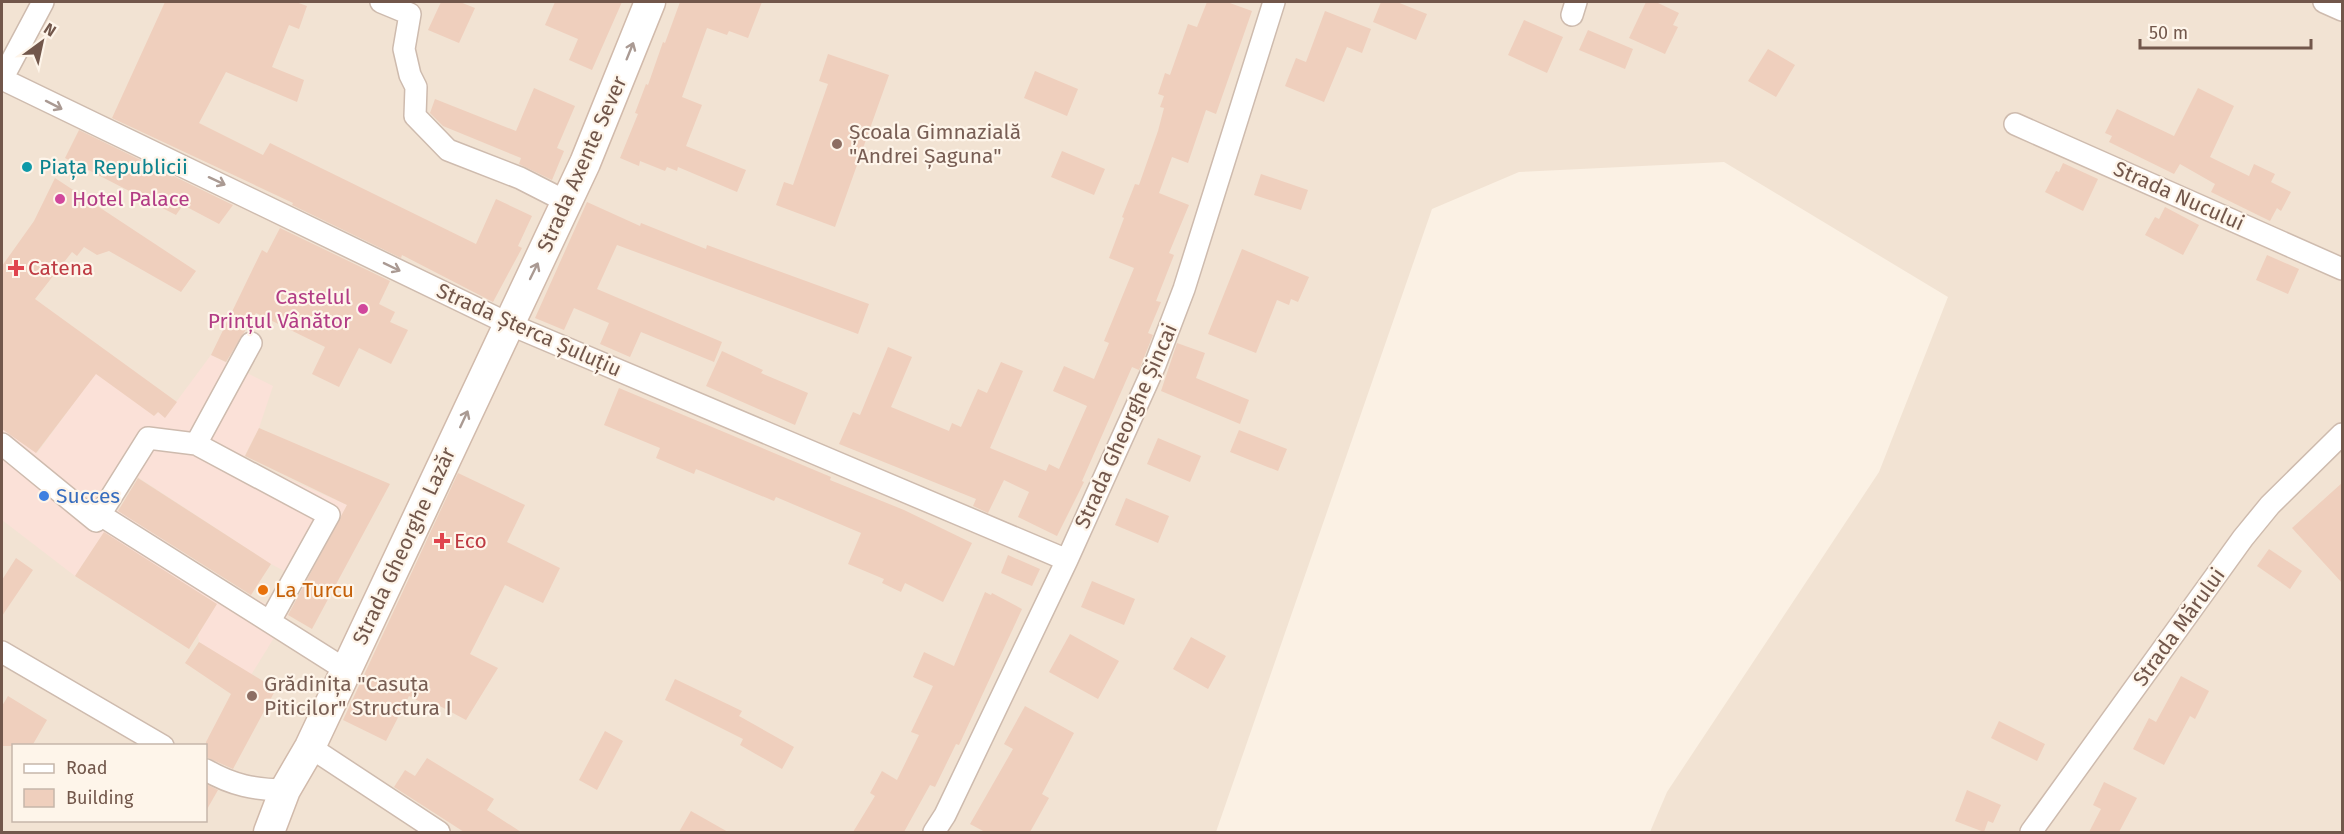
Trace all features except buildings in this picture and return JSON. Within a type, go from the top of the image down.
[{"type":"main road","name":"Strada Axente Sever","points":[[509,324],[567,202],[650,2]]},
{"type":"main road","name":"Strada Gheorghe Lazăr","points":[[269,832],[285,790],[310,747],[509,324]]},
{"type":"street","points":[[2,79],[43,2]]},
{"type":"street","points":[[381,2],[410,14],[404,49],[410,75],[416,87],[415,116],[448,150],[520,178],[567,202]]},
{"type":"street","name":"Strada Gheorghe Șincai","points":[[934,832],[945,815],[1067,560],[1155,365],[1184,289],[1274,2]]},
{"type":"street","points":[[2324,2],[2343,10]]},
{"type":"street","name":"Strada Șterca Șuluțiu","points":[[2,79],[509,324],[1067,560]]},
{"type":"street","name":"Strada Nucului","points":[[2014,124],[2343,269]]},
{"type":"street","points":[[196,444],[251,343]]},
{"type":"street","name":"Strada Mărului","points":[[2031,832],[2243,538],[2270,505],[2343,434]]},
{"type":"street","points":[[2,444],[96,521],[147,438],[196,444],[329,515],[270,621]]},
{"type":"street","points":[[99,514],[346,670]]},
{"type":"street","points":[[2,652],[160,744]]},
{"type":"street","points":[[310,747],[440,832]]},
{"type":"street","points":[[207,771],[231,784],[257,790],[285,790]]},
{"type":"shaded area","points":[[2,2],[2342,2],[2342,832],[1650,832],[1667,792],[1879,472],[1948,297],[1724,162],[1519,172],[1432,209],[1216,832],[2,832]]},
{"type":"shaded area","points":[[24,322],[155,415],[158,412],[165,417],[211,355],[273,386],[259,428],[243,459],[347,505],[305,582],[271,564],[136,476],[115,509],[250,596],[288,615],[251,675],[199,642],[198,635],[214,608],[101,537],[75,576],[2,520],[2,429],[37,453],[79,396]]},
{"type":"place","name":"Școala Gimnazială \"Andrei Șaguna\"","points":[[837,144]]},
{"type":"place","name":"Piața Republicii","points":[[27,167]]},
{"type":"place","name":"Hotel Palace","points":[[60,199]]},
{"type":"place","name":"Catena","points":[[16,268]]},
{"type":"place","name":"Castelul Prințul Vânător","points":[[363,309]]},
{"type":"place","name":"Succes","points":[[44,496]]},
{"type":"place","name":"Eco","points":[[442,541]]},
{"type":"place","name":"La Turcu","points":[[263,590]]},
{"type":"place","name":"Grădinița \"Casuța Piticilor\" Structura I","points":[[252,696]]}]
